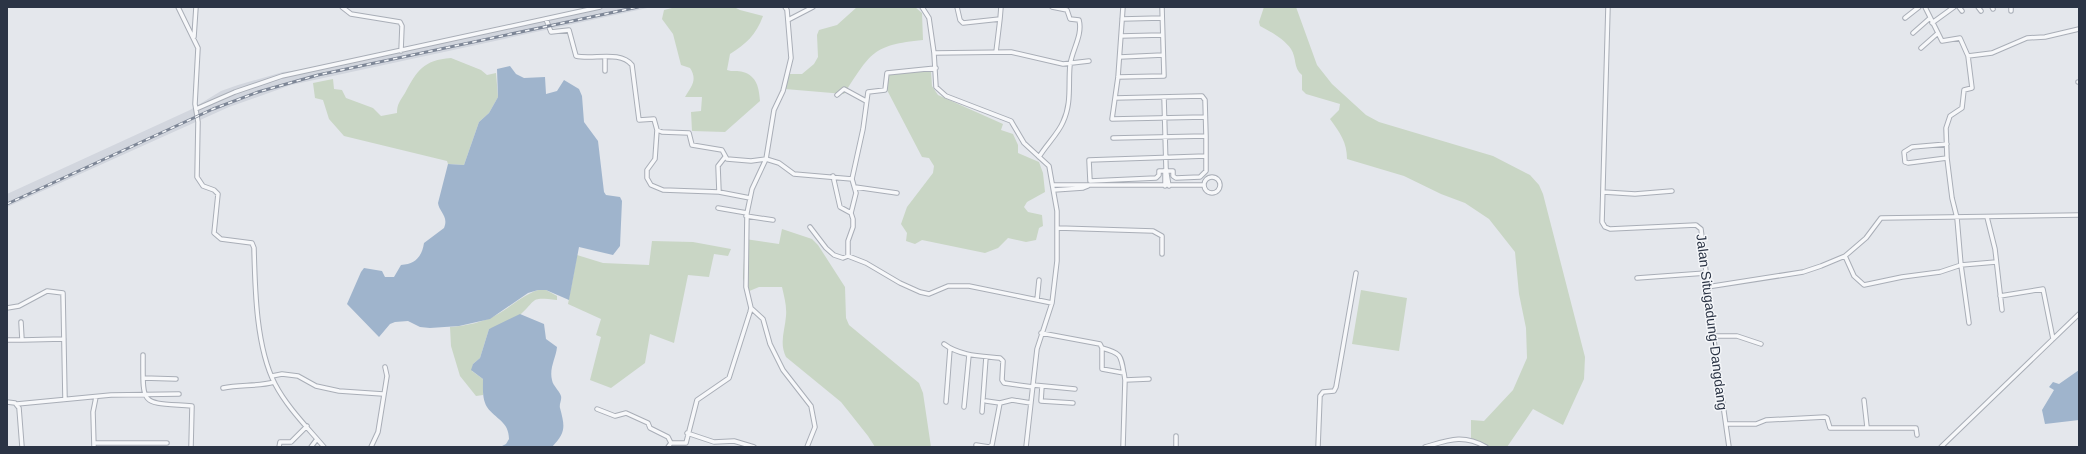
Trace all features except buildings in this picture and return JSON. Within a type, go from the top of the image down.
[{"type":"street","points":[[178,7],[194,38],[198,52],[196,109],[198,122],[197,177],[203,186],[214,190],[218,194],[214,233],[221,239],[246,241],[252,243],[254,248],[259,325],[274,382],[324,447]]},
{"type":"street","points":[[194,38],[196,7]]},
{"type":"street","points":[[342,7],[351,14],[400,22],[402,26],[401,51]]},
{"type":"street","points":[[574,7],[574,13]]},
{"type":"street","points":[[196,109],[235,92],[282,76],[600,7]]},
{"type":"street","points":[[597,409],[615,416],[626,413],[648,423],[650,428],[667,436],[670,445],[684,444],[697,400],[729,378],[751,308],[746,287],[746,214],[750,198],[766,159],[774,110],[782,91],[791,58],[788,20],[785,7]]},
{"type":"street","points":[[788,20],[813,7]]},
{"type":"street","points":[[957,7],[963,22],[1000,19]]},
{"type":"street","points":[[996,52],[1001,7]]},
{"type":"street","points":[[1039,157],[1046,144],[1062,126],[1067,114],[1070,64],[1080,26],[1079,20],[1070,18],[1067,10],[1052,7]]},
{"type":"street","points":[[1123,7],[1120,56],[1112,119],[1205,116]]},
{"type":"street","points":[[1118,76],[1164,76],[1162,7]]},
{"type":"street","name":"Jalan Situgadung-Dangdang","points":[[1608,7],[1602,222],[1605,227],[1610,229],[1699,226],[1701,229],[1707,287],[1729,447]]},
{"type":"street","points":[[1905,18],[1919,7]]},
{"type":"street","points":[[1925,7],[1943,42],[1960,38],[1968,56],[1972,89],[1964,90],[1962,108],[1948,119],[1947,144],[1952,198],[1958,218],[1961,265],[1969,323]]},
{"type":"street","points":[[1932,23],[1954,7]]},
{"type":"street","points":[[1959,7],[1962,11]]},
{"type":"street","points":[[924,8],[929,18],[936,68],[935,84],[938,90],[946,96],[1011,122],[1024,143],[1048,163],[1054,190],[1058,228],[1057,262],[1052,303],[1041,333],[1035,358],[1026,447]]},
{"type":"street","points":[[1122,19],[1162,18]]},
{"type":"street","points":[[1913,33],[1930,18]]},
{"type":"street","points":[[546,19],[551,32],[570,30],[576,56],[623,58],[632,65],[639,119],[654,119],[657,130],[655,159],[647,170],[647,178],[651,185],[663,190],[719,192],[750,198]]},
{"type":"street","points":[[1968,56],[1992,53],[2027,38],[2045,38],[2079,29]]},
{"type":"street","points":[[1921,48],[1938,33]]},
{"type":"street","points":[[1121,36],[1162,35]]},
{"type":"street","points":[[934,53],[1011,52],[1044,61],[1070,64],[1089,61]]},
{"type":"street","points":[[1120,56],[1163,55]]},
{"type":"street","points":[[605,57],[605,71]]},
{"type":"street","points":[[848,256],[848,240],[853,227],[853,219],[851,214],[856,192],[852,179],[863,129],[866,101],[870,91],[885,90],[887,73],[936,68]]},
{"type":"street","points":[[838,95],[844,89],[866,101]]},
{"type":"street","points":[[1115,98],[1202,96],[1205,100],[1206,136],[1206,156],[1206,170],[1200,177],[1176,178],[1173,176],[1173,171],[1166,170],[1159,171],[1159,175],[1156,178],[1090,180],[1089,160],[1206,156]]},
{"type":"street","points":[[1164,97],[1167,186]]},
{"type":"street","points":[[657,130],[662,132],[689,133],[692,145],[722,150],[725,157],[732,160],[751,161],[766,159],[779,163],[794,174],[833,176],[852,179]]},
{"type":"street","points":[[1114,138],[1206,136]]},
{"type":"street","points":[[1947,144],[1912,147],[1904,152],[1905,162],[1908,163],[1948,158]]},
{"type":"street","points":[[719,192],[718,166],[725,157]]},
{"type":"street","points":[[833,176],[840,207],[851,214]]},
{"type":"street","points":[[1212,177],[1219,180],[1220,184],[1217,191],[1213,192],[1206,189],[1204,185],[1208,178],[1212,177]]},
{"type":"street","points":[[1053,185],[1204,185]]},
{"type":"street","points":[[1054,190],[1083,188],[1088,186]]},
{"type":"street","points":[[855,187],[897,193]]},
{"type":"street","points":[[1603,192],[1635,194],[1672,191]]},
{"type":"street","points":[[718,208],[773,220]]},
{"type":"street","points":[[1707,287],[1803,272],[1845,256],[1866,238],[1881,218],[2079,216]]},
{"type":"street","points":[[1987,217],[1996,262],[2002,310]]},
{"type":"street","points":[[810,227],[826,248],[834,255],[843,258],[848,256],[920,292],[930,294],[948,286],[969,286],[999,290],[1052,303]]},
{"type":"street","points":[[1058,228],[1153,231],[1162,236],[1162,254]]},
{"type":"street","points":[[1845,256],[1856,279],[1864,285],[1902,277],[1940,272],[1961,265],[1996,262]]},
{"type":"street","points":[[1318,447],[1320,399],[1323,392],[1334,391],[1336,387],[1356,273]]},
{"type":"street","points":[[1637,278],[1706,273]]},
{"type":"street","points":[[1037,300],[1039,280]]},
{"type":"street","points":[[2000,296],[2043,289],[2053,339]]},
{"type":"street","points":[[7,308],[19,306],[47,291],[63,293],[66,399]]},
{"type":"street","points":[[751,308],[763,319],[772,347],[786,374],[811,406],[815,427],[807,447]]},
{"type":"street","points":[[1942,447],[2079,314]]},
{"type":"street","points":[[21,322],[22,340]]},
{"type":"street","points":[[1041,333],[1099,344],[1102,348],[1117,352],[1121,358],[1125,378],[1123,447]]},
{"type":"street","points":[[1714,336],[1737,336],[1762,344]]},
{"type":"street","points":[[7,340],[64,339]]},
{"type":"street","points":[[944,344],[950,349],[969,355],[999,357],[1002,360],[1002,380],[1004,383],[1075,389]]},
{"type":"street","points":[[1102,348],[1102,369],[1121,372],[1125,378]]},
{"type":"street","points":[[946,402],[950,349]]},
{"type":"street","points":[[143,355],[144,394],[148,400],[154,403],[192,406],[191,447]]},
{"type":"street","points":[[964,407],[969,355]]},
{"type":"street","points":[[982,412],[986,357]]},
{"type":"street","points":[[371,447],[378,432],[387,376],[385,367]]},
{"type":"street","points":[[272,376],[282,374],[293,375],[307,379],[319,387],[339,391],[383,394]]},
{"type":"street","points":[[143,378],[176,379]]},
{"type":"street","points":[[1125,378],[1149,379]]},
{"type":"street","points":[[223,388],[262,385],[274,382]]},
{"type":"street","points":[[1042,386],[1041,401],[1073,404]]},
{"type":"street","points":[[7,402],[17,404],[144,394],[180,394]]},
{"type":"street","points":[[96,397],[93,412],[94,445],[167,442]]},
{"type":"street","points":[[986,401],[1000,403],[1012,400],[1031,403]]},
{"type":"street","points":[[1864,400],[1867,427]]},
{"type":"street","points":[[976,445],[991,446],[1000,403]]},
{"type":"street","points":[[17,404],[22,447]]},
{"type":"street","points":[[1726,424],[1756,424],[1766,420],[1825,417],[1827,418],[1830,428],[1916,428],[1917,435]]},
{"type":"street","points":[[279,447],[280,442],[291,442],[307,426]]},
{"type":"street","points":[[687,433],[714,442],[734,441],[754,447]]},
{"type":"street","points":[[1176,436],[1176,447]]},
{"type":"street","points":[[1425,447],[1459,438],[1469,439],[1486,447]]},
{"type":"street","points":[[311,447],[317,439]]},
{"type":"shaded area","points":[[595,7],[652,7],[291,85],[229,107],[7,207],[7,194],[190,110],[221,91],[238,85],[283,72],[316,68]]},
{"type":"green space","points":[[676,7],[734,7],[763,16],[754,34],[741,47],[730,54],[727,70],[741,71],[751,76],[758,87],[760,101],[725,132],[692,131],[691,112],[701,111],[702,97],[685,97],[694,80],[692,72],[690,68],[681,65],[673,34],[662,19],[664,10]]},
{"type":"green space","points":[[857,7],[915,7],[922,13],[923,40],[893,45],[883,48],[874,54],[867,60],[844,94],[785,89],[789,74],[802,74],[814,64],[818,57],[817,35],[819,30],[837,25]]},
{"type":"green space","points":[[1264,7],[1296,7],[1317,65],[1332,84],[1366,115],[1379,122],[1493,156],[1530,175],[1539,185],[1543,194],[1585,357],[1584,379],[1563,425],[1533,409],[1507,447],[1487,447],[1471,438],[1471,420],[1484,421],[1513,390],[1527,358],[1526,328],[1519,294],[1515,252],[1489,219],[1465,203],[1441,194],[1404,176],[1347,159],[1346,148],[1340,133],[1330,119],[1339,110],[1340,104],[1306,94],[1302,90],[1302,75],[1297,69],[1293,52],[1281,39],[1260,26],[1259,22]]},
{"type":"green space","points":[[451,58],[481,70],[487,75],[496,73],[498,97],[489,113],[479,122],[464,165],[448,164],[447,161],[344,136],[329,119],[323,100],[315,98],[313,83],[333,79],[334,89],[342,90],[346,98],[373,108],[381,116],[397,113],[400,100],[417,73],[427,64],[441,59]]},
{"type":"green space","points":[[931,71],[932,86],[938,95],[1003,124],[1001,130],[1013,134],[1018,145],[1018,153],[1039,162],[1043,173],[1045,192],[1027,202],[1024,207],[1028,212],[1042,215],[1043,226],[1039,228],[1036,240],[1026,242],[1008,238],[998,248],[985,253],[922,240],[915,244],[906,241],[907,233],[901,224],[907,207],[933,173],[934,166],[929,158],[922,157],[887,90],[888,74]]},
{"type":"green space","points":[[782,229],[812,239],[818,245],[845,287],[846,318],[849,325],[919,383],[923,393],[931,447],[875,447],[841,402],[786,357],[783,347],[783,336],[786,309],[782,287],[759,287],[747,292],[743,278],[745,239],[779,244]]},
{"type":"green space","points":[[652,241],[693,242],[731,249],[728,256],[714,254],[709,277],[688,275],[674,343],[650,334],[645,363],[611,388],[590,380],[601,337],[596,335],[601,319],[568,304],[577,255],[603,263],[649,265]]},
{"type":"green space","points":[[538,290],[546,290],[557,296],[557,300],[535,300],[513,320],[489,329],[480,358],[473,364],[472,371],[483,379],[483,395],[476,396],[460,376],[451,346],[450,327],[468,325],[487,319]]},
{"type":"green space","points":[[1361,290],[1407,298],[1399,351],[1352,344]]},
{"type":"water","points":[[510,66],[516,74],[524,78],[545,77],[546,94],[557,91],[564,80],[579,89],[582,96],[584,122],[598,141],[604,192],[606,195],[620,197],[622,201],[620,246],[613,255],[579,247],[569,300],[546,290],[538,290],[528,293],[490,319],[459,326],[430,328],[420,327],[408,321],[395,322],[390,324],[379,337],[347,304],[361,272],[364,268],[382,271],[385,277],[394,277],[401,265],[414,261],[422,252],[424,243],[444,228],[445,217],[438,203],[448,164],[464,165],[479,122],[489,113],[498,97],[497,69]]},
{"type":"water","points":[[520,314],[544,324],[546,339],[557,347],[551,376],[561,396],[560,406],[563,429],[560,437],[552,447],[500,447],[506,444],[509,439],[507,428],[485,404],[483,379],[471,370],[473,364],[480,358],[489,329]]},
{"type":"water","points":[[2079,370],[2079,420],[2045,424],[2042,410],[2054,390],[2049,387],[2053,382],[2059,384]]},
{"type":"railway","points":[[7,204],[213,109],[258,92],[318,75],[638,7]]}]
